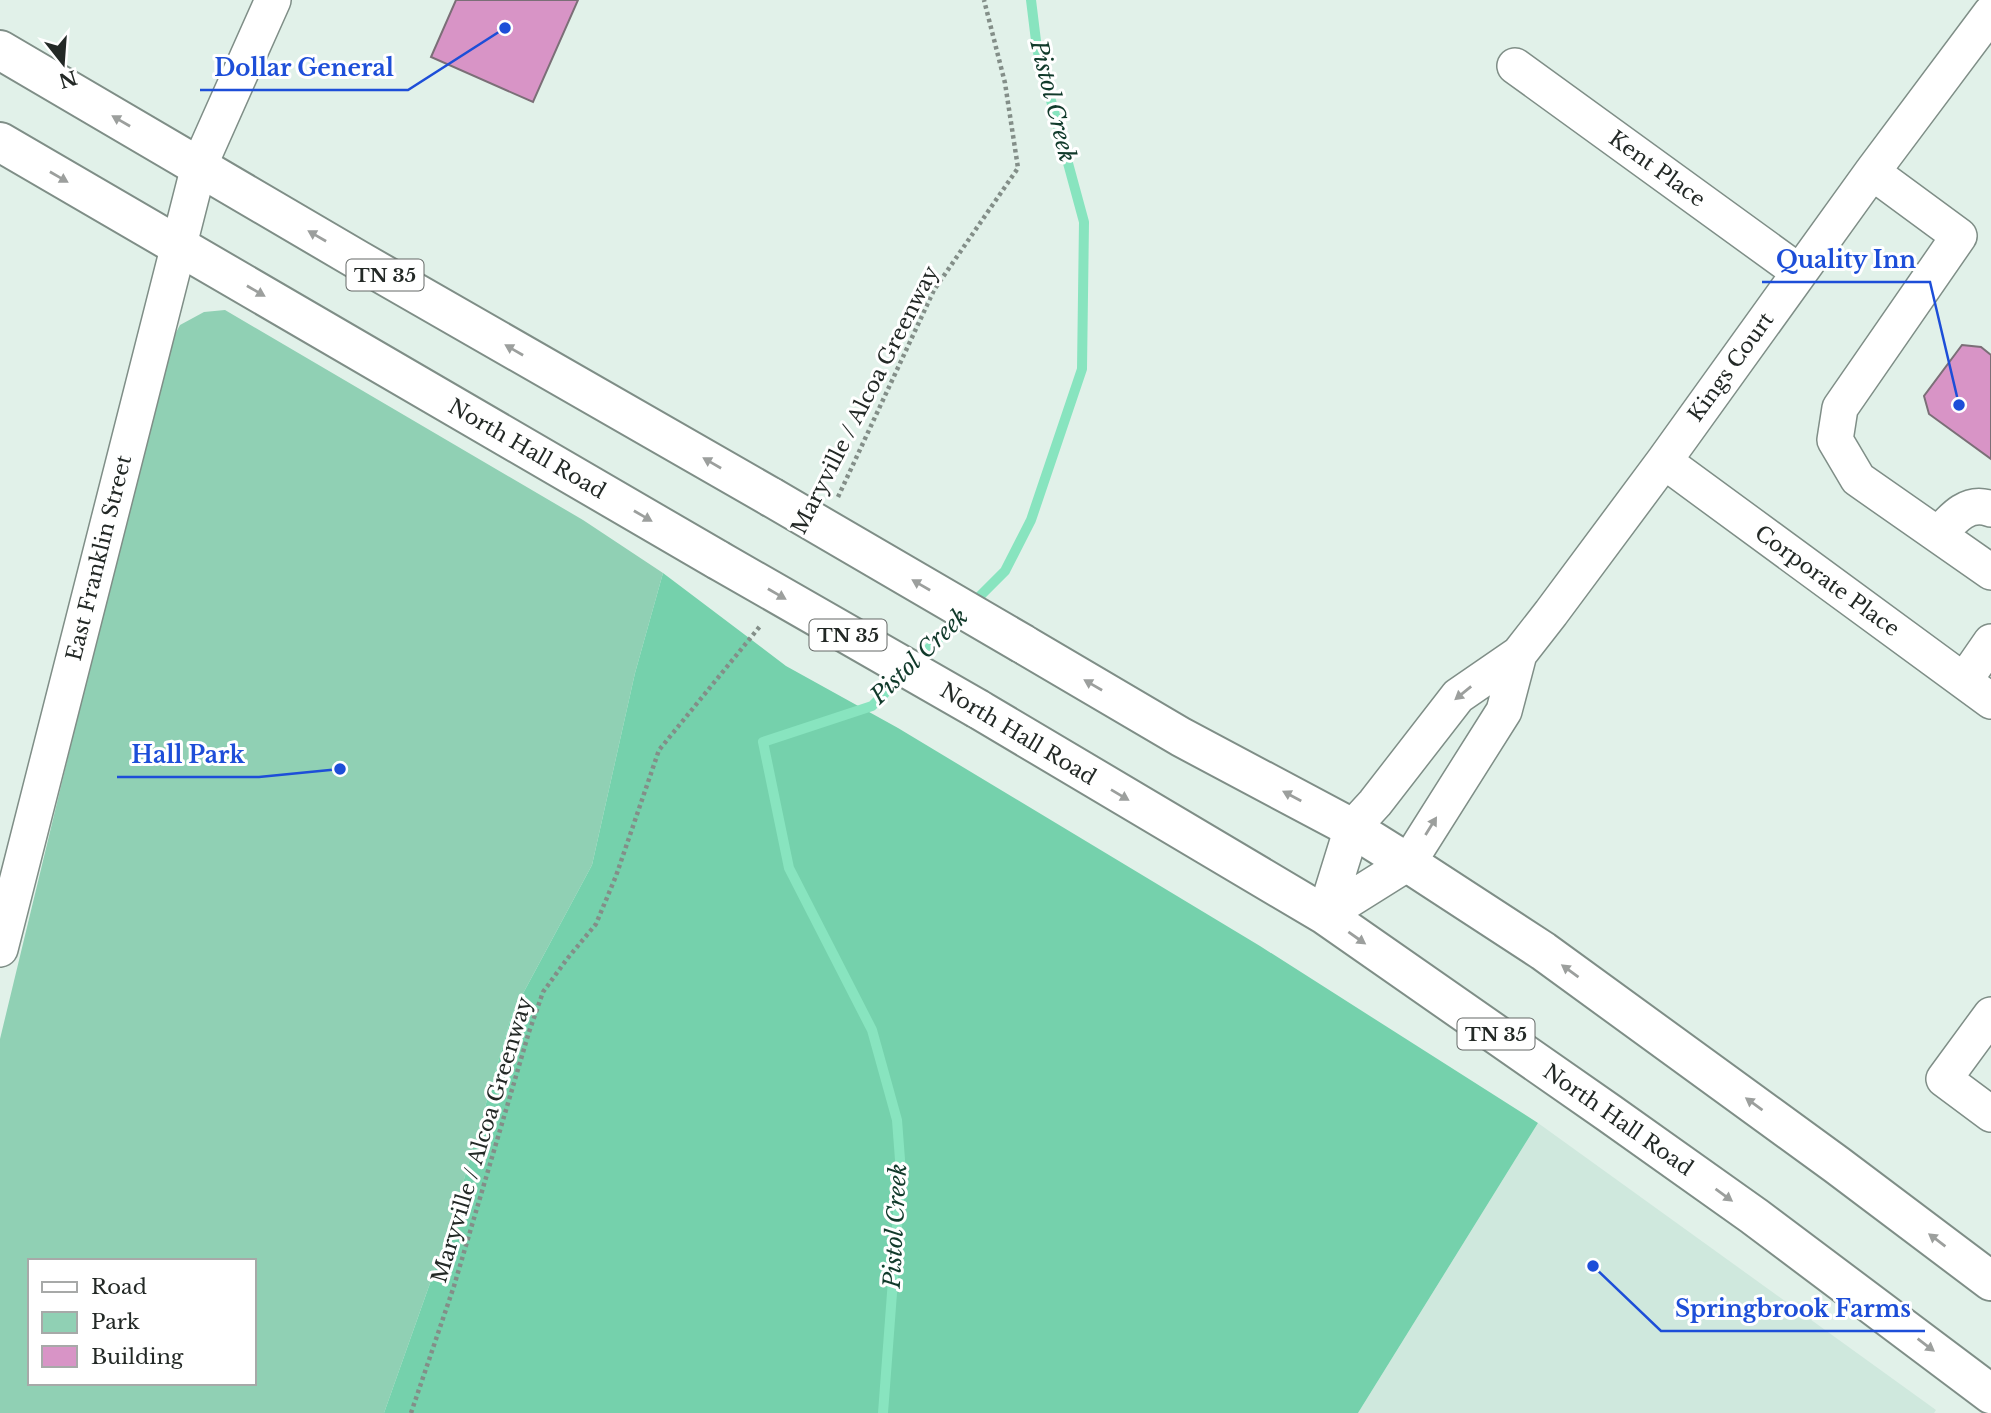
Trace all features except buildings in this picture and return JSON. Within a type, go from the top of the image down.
[{"type":"main road","name":"TN 35","points":[[0,50],[1181,737],[1352,828],[1543,951],[1991,1281]]},
{"type":"main road","name":"North Hall Road","points":[[0,142],[978,709],[1325,915],[1754,1216],[1991,1394]]},
{"type":"street","name":"East Franklin Street","points":[[0,949],[199,166],[273,0]]},
{"type":"street","name":"Kings Court","points":[[1325,915],[1352,828],[1375,803],[1458,696],[1519,654],[1552,613],[1872,172],[1991,13]]},
{"type":"street","name":"Kent Place","points":[[1515,66],[1799,272]]},
{"type":"street","points":[[1872,172],[1959,236],[1840,408],[1835,440],[1858,479],[1991,572]]},
{"type":"street","name":"Corporate Place","points":[[1664,461],[1991,701]]},
{"type":"street","points":[[1938,534],[1956,513],[1981,505],[1991,509]]},
{"type":"street","points":[[1964,681],[1991,642]]},
{"type":"street","name":"Kings Court","points":[[1325,915],[1408,863],[1504,711],[1519,654]]},
{"type":"street","points":[[1991,1015],[1944,1079],[1991,1114]]},
{"type":"path","name":"Maryville / Alcoa Greenway","points":[[832,507],[934,290],[1018,168],[1005,83],[984,0]]},
{"type":"path","name":"Maryville / Alcoa Greenway","points":[[411,1413],[454,1286],[529,1032],[544,992],[596,923],[616,876],[659,750],[759,629],[765,618]]},
{"type":"shaded area","points":[[1538,1123],[1936,1410],[1934,1413],[1358,1413]]},
{"type":"green space","points":[[225,310],[583,520],[663,573],[635,673],[592,865],[512,1014],[451,1224],[384,1413],[0,1413],[0,1039],[166,351],[180,325],[204,312]]},
{"type":"green space","points":[[663,573],[786,666],[898,728],[1260,946],[1538,1123],[1358,1413],[384,1413],[451,1224],[512,1014],[592,865],[635,673]]},
{"type":"waterway","name":"Pistol Creek","points":[[971,605],[1005,571],[1031,520],[1082,369],[1084,222],[1037,49],[1031,0]]},
{"type":"waterway","name":"Pistol Creek","points":[[915,662],[961,616]]},
{"type":"waterway","name":"Pistol Creek","points":[[883,1413],[901,1173],[897,1120],[872,1030],[789,868],[763,742],[872,706],[902,676]]},
{"type":"place","name":"Dollar General","points":[[505,28]]},
{"type":"place","name":"Quality Inn","points":[[1959,405]]},
{"type":"place","name":"Hall Park","points":[[340,769]]},
{"type":"place","name":"Springbrook Farms","points":[[1593,1266]]}]
